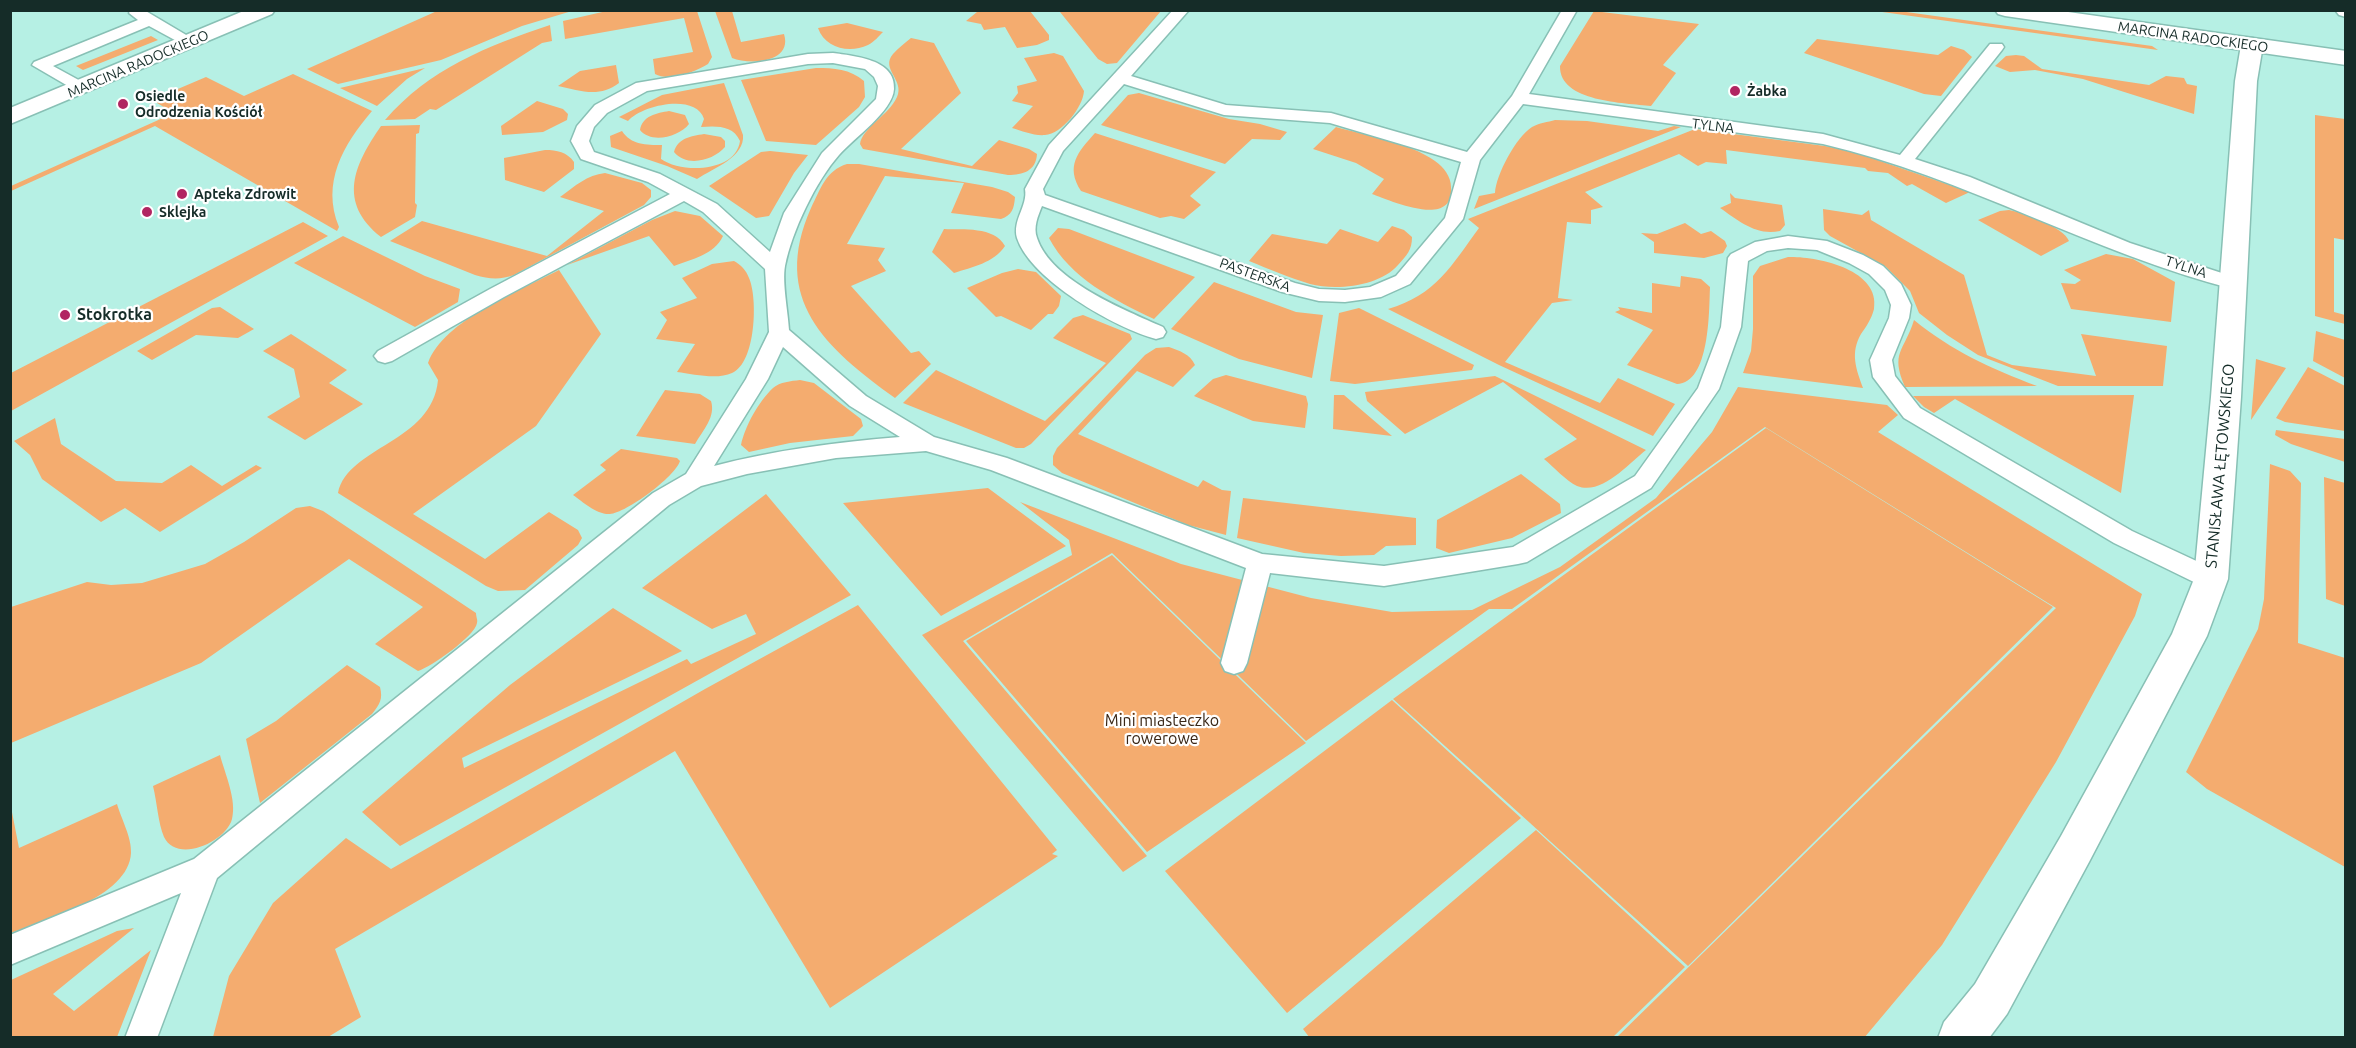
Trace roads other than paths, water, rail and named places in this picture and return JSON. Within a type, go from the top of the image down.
[{"type":"street","name":"MARCINA RADOCKIEGO","points":[[10,117],[265,10]]},
{"type":"street","name":"MARCINA RADOCKIEGO","points":[[2005,10],[2346,58]]},
{"type":"street","name":"STANISŁAWA ŁĘTOWSKIEGO","points":[[1960,1038],[1991,999],[2075,849],[2189,636],[2211,579],[2248,61],[2252,45]]},
{"type":"lane","points":[[133,10],[190,42]]},
{"type":"lane","points":[[1156,332],[1083,296],[1050,270],[1037,256],[1027,238],[1026,225],[1035,198],[1034,189],[1055,149],[1182,10]]},
{"type":"lane","name":"PASTERSKA","points":[[1035,198],[1289,288],[1319,295],[1345,296],[1374,293],[1402,280],[1454,219],[1471,159],[1520,98],[1570,10]]},
{"type":"lane","points":[[80,88],[40,65],[151,20]]},
{"type":"lane","points":[[1904,161],[1996,47]]},
{"type":"lane","points":[[694,480],[757,379],[779,332],[775,267],[793,213],[831,153],[884,100],[886,86],[881,75],[871,66],[857,61],[833,58],[808,59],[642,87],[601,109],[586,126],[580,141],[587,155],[654,178],[710,208],[775,267]]},
{"type":"lane","points":[[1122,78],[1224,110],[1331,118],[1471,159]]},
{"type":"lane","name":"TYLNA","points":[[1520,98],[1823,139],[1854,146],[1964,181],[2123,247],[2233,283]]},
{"type":"lane","points":[[385,356],[497,293],[684,194]]},
{"type":"lane","points":[[779,332],[858,401],[926,443],[1008,468],[1260,563],[1384,576],[1518,555],[1643,482],[1708,389],[1731,327],[1738,258],[1762,246],[1788,242],[1820,245],[1856,259],[1876,270],[1894,288],[1901,305],[1899,318],[1881,360],[1884,378],[1912,413],[2123,537],[2211,579]]},
{"type":"lane","points":[[10,950],[205,869],[661,499],[694,480],[747,466],[836,450],[926,443]]},
{"type":"lane","points":[[1234,663],[1260,563]]},
{"type":"lane","points":[[141,1038],[205,869]]},
{"type":"place","name":"Żabka","points":[[1735,91]]},
{"type":"place","name":"Osiedle Odrodzenia Kościół","points":[[123,104]]},
{"type":"place","name":"Apteka Zdrowit","points":[[182,194]]},
{"type":"place","name":"Sklejka","points":[[147,212]]},
{"type":"place","name":"Stokrotka","points":[[65,315]]},
{"type":"park label","name":"Mini miasteczko rowerowe","points":[[1162,730]]}]
